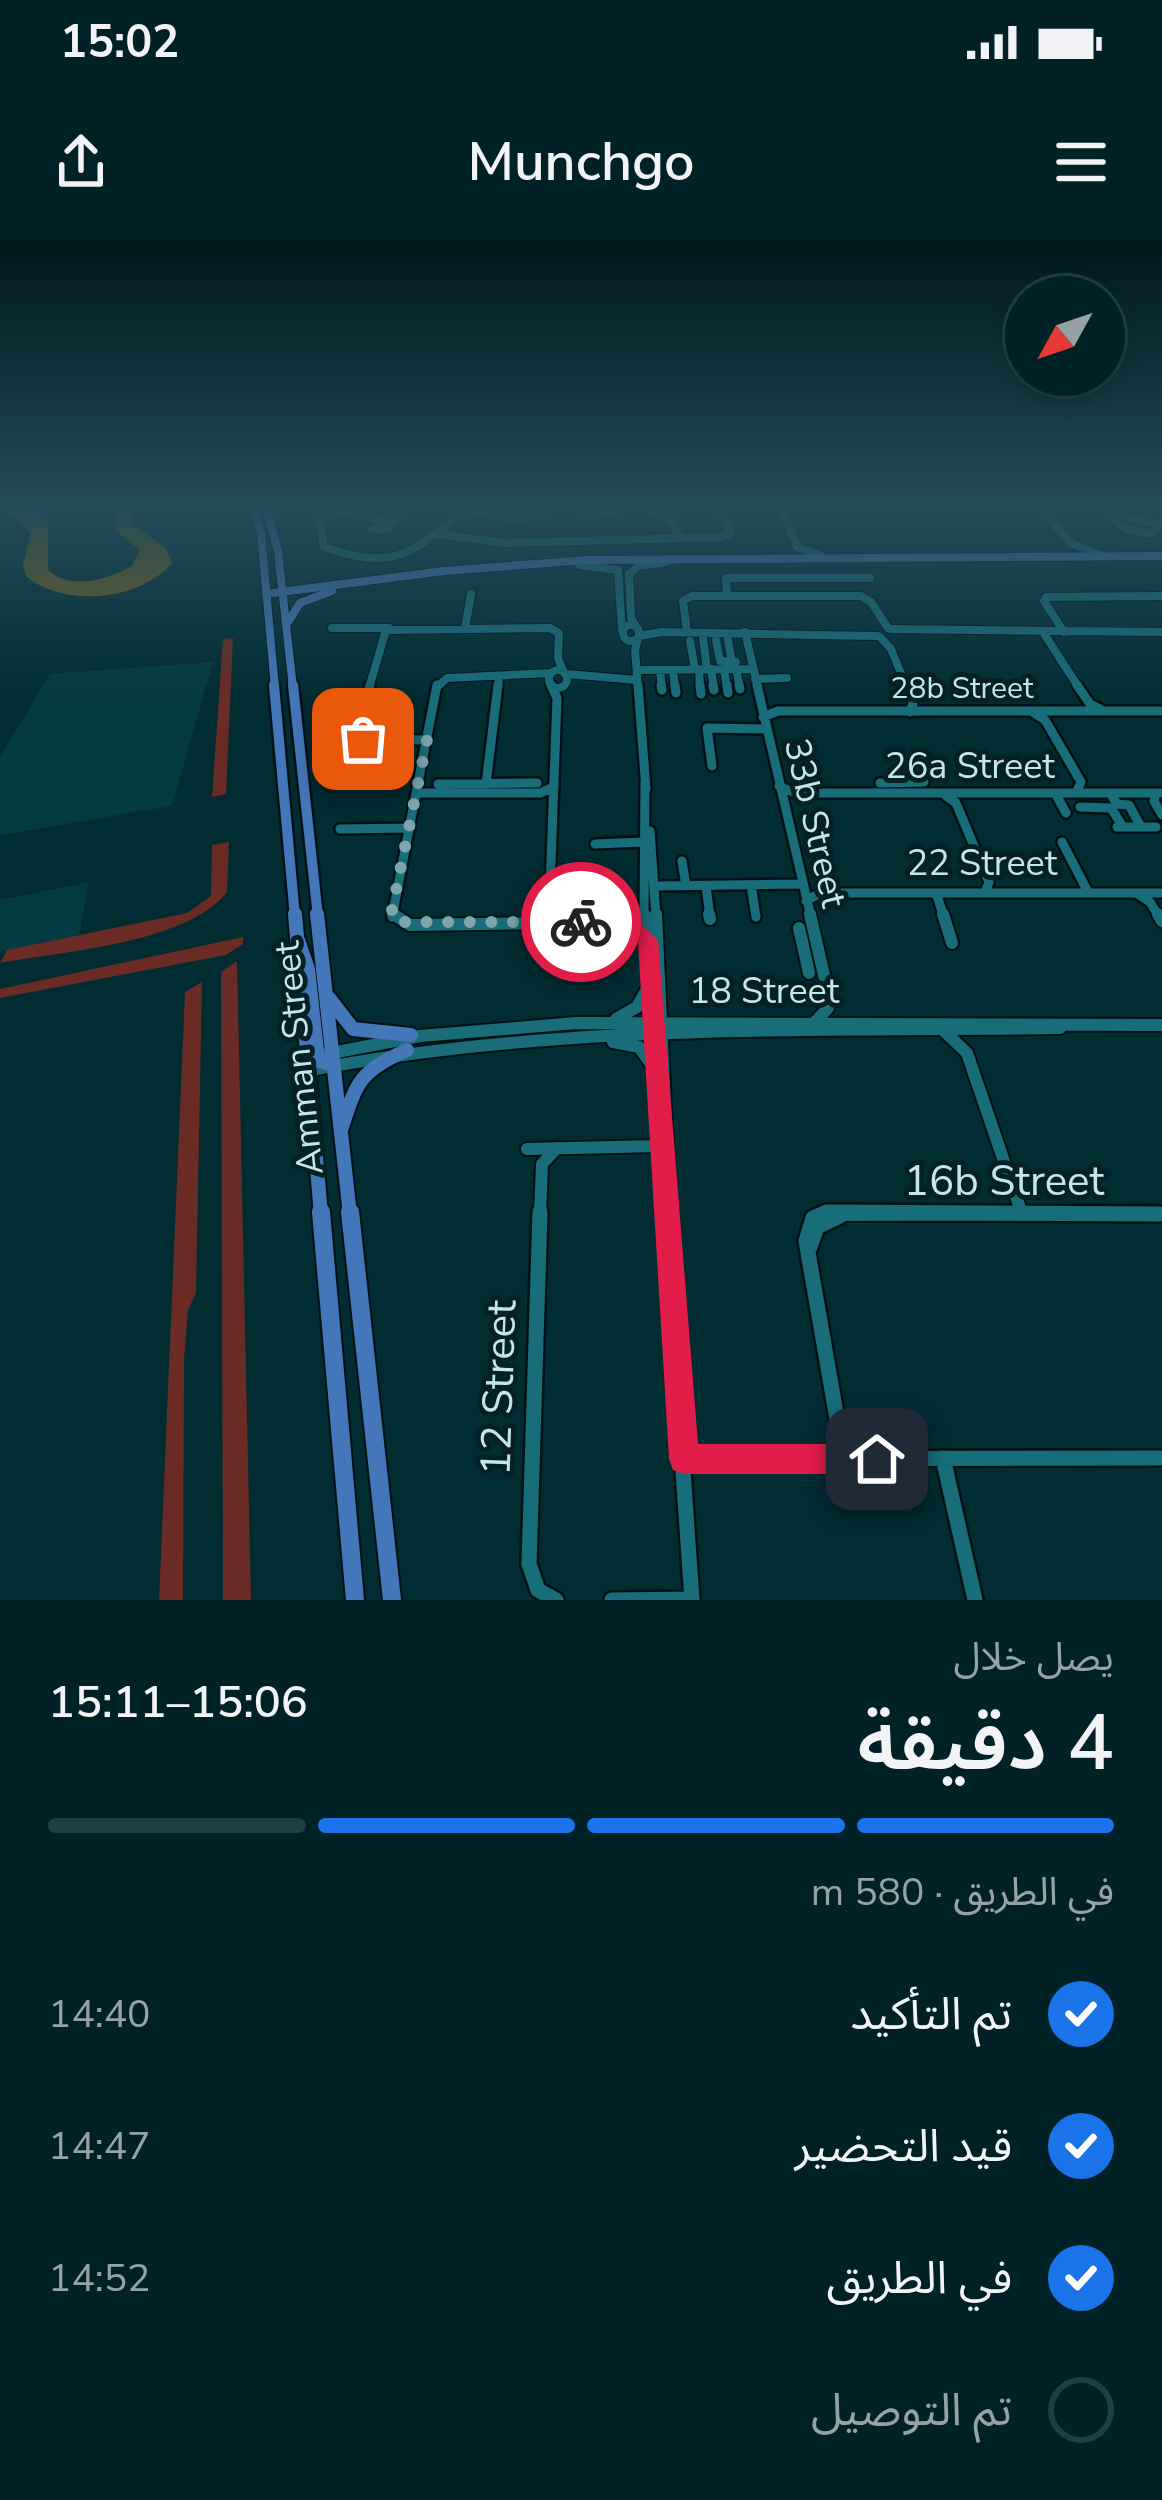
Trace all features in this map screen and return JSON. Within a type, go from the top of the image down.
[{"type":"main road","points":[[271,572],[273,596],[450,572]]},
{"type":"main road","name":"Amman Street","points":[[278,572],[273,596],[294,934],[307,962],[319,1060],[355,1600]]},
{"type":"main road","points":[[285,572],[292,579],[329,588],[498,572]]},
{"type":"main road","points":[[286,635],[300,603],[329,588]]},
{"type":"main road","name":"Amman Street","points":[[273,596],[280,635],[286,635],[325,992],[319,1060],[340,1131],[392,1600]]},
{"type":"main road","points":[[325,992],[341,1021],[353,1030],[409,1042]]},
{"type":"main road","points":[[340,1131],[358,1080],[409,1042]]},
{"type":"street","points":[[621,572],[624,634],[635,650]]},
{"type":"street","points":[[612,1600],[692,1600],[655,1072],[660,1028],[654,886],[630,572]]},
{"type":"street","points":[[727,596],[726,578],[870,578]]},
{"type":"street","points":[[465,628],[471,594]]},
{"type":"street","points":[[714,690],[699,669],[684,598],[861,596],[872,602],[913,703],[910,712]]},
{"type":"street","points":[[1064,632],[1043,601],[1047,596],[1162,596]]},
{"type":"street","points":[[631,610],[639,623],[662,632]]},
{"type":"street","points":[[341,625],[383,630],[555,629],[566,677]]},
{"type":"street","points":[[383,630],[355,734],[367,739],[427,740]]},
{"type":"street","name":"33b Street","points":[[745,632],[806,901],[810,950],[830,1000],[816,1021]]},
{"type":"street","points":[[1043,632],[1090,704],[1109,711]]},
{"type":"street","points":[[624,634],[1162,632]]},
{"type":"street","points":[[701,694],[703,638]]},
{"type":"street","points":[[716,640],[720,660],[731,667],[740,689]]},
{"type":"street","points":[[728,640],[728,693]]},
{"type":"street","points":[[644,909],[629,921],[614,922],[396,922],[392,915],[436,692],[442,682],[458,678],[623,679],[660,670],[731,667],[787,678]]},
{"type":"street","points":[[688,689],[699,669]]},
{"type":"street","points":[[660,670],[662,690]]},
{"type":"street","points":[[674,670],[676,693]]},
{"type":"street","points":[[491,787],[500,678]]},
{"type":"street","points":[[549,923],[557,698],[550,680]]},
{"type":"street","name":"28b Street","points":[[712,766],[707,728],[765,723],[778,711],[1162,711]]},
{"type":"street","points":[[1030,712],[1044,718],[1081,782],[1075,793],[1087,820]]},
{"type":"street","points":[[645,782],[644,909],[672,1124],[667,1208]]},
{"type":"street","points":[[880,783],[902,788],[924,782]]},
{"type":"street","points":[[416,793],[440,787],[537,783]]},
{"type":"street","name":"26a Street","points":[[779,786],[795,793],[902,788],[942,793],[1159,793]]},
{"type":"street","points":[[491,787],[540,794],[554,787]]},
{"type":"street","points":[[942,793],[956,803],[989,882],[985,893]]},
{"type":"street","points":[[1055,793],[1066,813]]},
{"type":"street","points":[[1111,793],[1116,803],[1129,806],[1141,827]]},
{"type":"street","points":[[1080,807],[1111,808],[1120,827],[1141,827],[1159,821],[1154,801],[1159,793]]},
{"type":"street","points":[[340,829],[410,828]]},
{"type":"street","points":[[595,844],[643,842]]},
{"type":"street","points":[[1062,842],[1088,892]]},
{"type":"street","points":[[682,861],[686,886]]},
{"type":"street","points":[[654,886],[802,884]]},
{"type":"street","points":[[751,885],[756,917]]},
{"type":"street","points":[[706,886],[710,919]]},
{"type":"street","points":[[1135,892],[1150,902],[1162,921]]},
{"type":"street","name":"22 Street","points":[[806,901],[820,893],[1162,892]]},
{"type":"street","points":[[936,893],[952,943]]},
{"type":"street","points":[[614,922],[633,926],[648,940]]},
{"type":"street","points":[[799,928],[810,950],[809,973]]},
{"type":"street","points":[[609,1022],[635,1009],[652,980]]},
{"type":"street","name":"18 Street","points":[[409,1042],[816,1021],[1158,1025]]},
{"type":"street","name":"18 Street","points":[[319,1060],[515,1022],[943,1030],[1158,1025]]},
{"type":"street","points":[[943,1030],[967,1053],[1022,1214]]},
{"type":"street","points":[[967,1053],[978,1030]]},
{"type":"street","points":[[593,1035],[602,1041],[636,1045],[655,1072]]},
{"type":"street","name":"12 Street","points":[[556,1600],[538,1590],[529,1564],[542,1164],[557,1148],[660,1146]]},
{"type":"street","name":"16b Street","points":[[844,1459],[810,1256],[817,1227],[847,1214],[1162,1214]]},
{"type":"street","points":[[943,1458],[975,1600]]},
{"type":"street","points":[[684,1459],[1162,1458]]},
{"type":"shaded area","points":[[25,572],[52,572],[78,582],[117,572],[162,572],[141,586],[101,596],[60,593]]},
{"type":"shaded area","points":[[233,638],[226,794],[212,797],[223,639]]},
{"type":"shaded area","points":[[213,662],[172,806],[0,835],[0,756],[50,674]]},
{"type":"shaded area","points":[[229,842],[227,892],[183,923],[122,942],[0,963],[7,950],[187,913],[211,896],[212,845]]},
{"type":"shaded area","points":[[89,882],[79,935],[0,952],[0,900]]},
{"type":"shaded area","points":[[243,937],[243,944],[226,955],[0,998],[0,989]]},
{"type":"shaded area","points":[[237,961],[251,1600],[223,1600],[221,972]]},
{"type":"shaded area","points":[[202,982],[196,1293],[188,1310],[184,1360],[183,1600],[159,1600],[185,992]]},
{"type":"way so far","points":[[363,739],[427,740],[392,910],[396,922],[581,922]]},
{"type":"route","points":[[581,922],[630,925],[648,940],[684,1459],[877,1459]]}]
